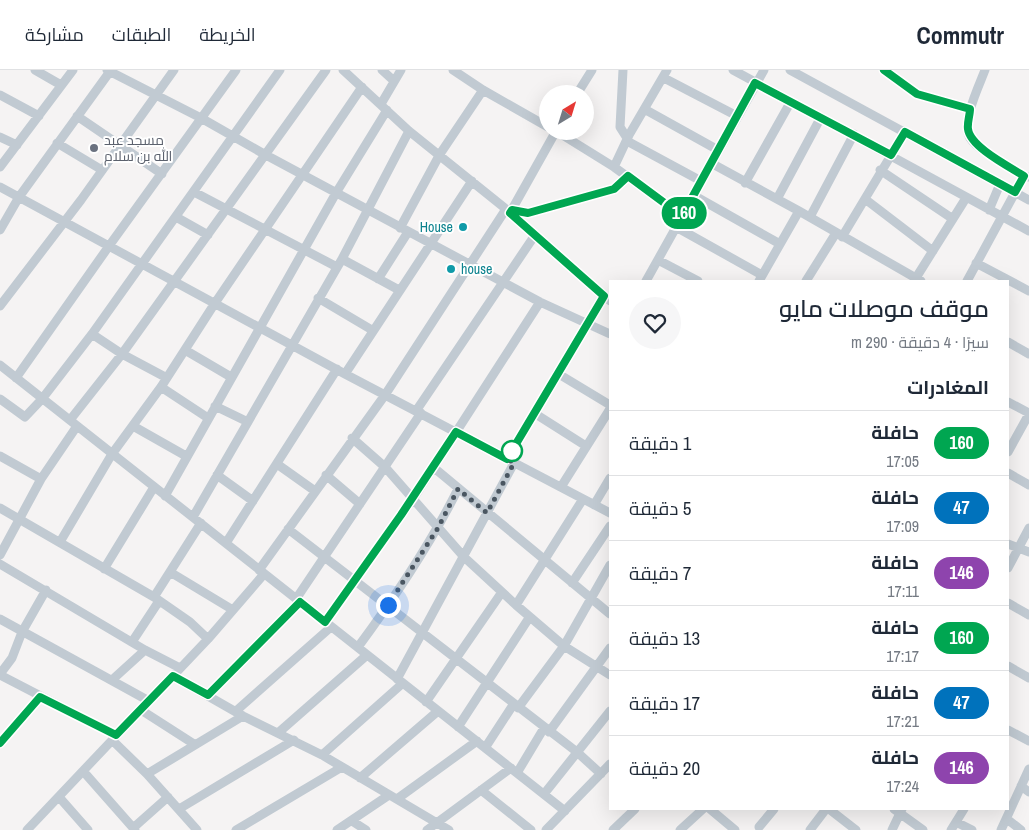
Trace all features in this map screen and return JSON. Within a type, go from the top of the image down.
[{"type":"street","points":[[36,70],[61,85]]},
{"type":"street","points":[[0,166],[73,70]]},
{"type":"street","points":[[0,230],[19,197],[109,70],[201,118],[404,230],[471,263],[540,302],[609,334]]},
{"type":"street","points":[[0,306],[120,147],[174,70]]},
{"type":"street","points":[[16,378],[236,70]]},
{"type":"street","points":[[0,400],[25,417],[42,399],[92,334],[280,70]]},
{"type":"street","points":[[0,555],[18,518],[74,423],[173,280],[228,208],[264,154],[326,70]]},
{"type":"street","points":[[322,755],[400,681],[423,633],[487,513],[534,413],[587,323],[607,299],[509,211],[409,131],[343,70]]},
{"type":"street","points":[[382,70],[394,81]]},
{"type":"street","points":[[165,496],[384,107],[394,81],[401,70]]},
{"type":"street","points":[[453,70],[482,90],[539,122]]},
{"type":"street","points":[[583,85],[592,70]]},
{"type":"street","points":[[623,70],[620,127],[627,140],[701,181]]},
{"type":"street","points":[[732,70],[790,103],[854,134],[966,198],[1029,231]]},
{"type":"street","points":[[647,280],[755,83],[764,70]]},
{"type":"street","points":[[790,70],[1029,200]]},
{"type":"street","points":[[884,70],[917,94],[970,109]]},
{"type":"street","points":[[968,280],[1015,192],[1027,176],[986,152],[970,138],[968,128],[970,109],[984,70]]},
{"type":"street","points":[[614,167],[627,140],[666,74],[737,116]]},
{"type":"street","points":[[60,542],[112,454],[161,387],[215,303],[362,88]]},
{"type":"street","points":[[378,279],[404,230],[440,154],[482,90]]},
{"type":"street","points":[[0,95],[39,116]]},
{"type":"street","points":[[745,183],[790,103]]},
{"type":"street","points":[[646,110],[718,150]]},
{"type":"street","points":[[77,116],[162,174]]},
{"type":"street","points":[[776,199],[821,117]]},
{"type":"street","points":[[193,517],[339,263],[409,131]]},
{"type":"street","points":[[807,280],[865,199],[880,170],[905,132]]},
{"type":"street","points":[[810,217],[854,134]]},
{"type":"street","points":[[0,137],[17,145]]},
{"type":"street","points":[[32,828],[114,737],[208,638],[233,610],[262,572],[288,529],[352,438],[386,395],[471,263],[509,211],[551,140]]},
{"type":"street","points":[[570,140],[628,176],[682,216]]},
{"type":"street","points":[[57,143],[102,170]]},
{"type":"street","points":[[711,163],[745,183],[799,210],[917,280],[933,250],[966,198]]},
{"type":"street","points":[[880,170],[953,219]]},
{"type":"street","points":[[509,211],[528,213],[614,189],[628,176]]},
{"type":"street","points":[[226,543],[277,464],[341,371],[372,330],[472,181]]},
{"type":"street","points":[[989,210],[1000,184]]},
{"type":"street","points":[[0,188],[291,345],[609,512]]},
{"type":"street","points":[[194,192],[304,249],[378,279],[399,290]]},
{"type":"street","points":[[693,195],[780,244]]},
{"type":"street","points":[[865,199],[933,250]]},
{"type":"street","points":[[676,227],[761,278],[799,210]]},
{"type":"street","points":[[176,217],[208,235]]},
{"type":"street","points":[[208,695],[298,600],[535,235]]},
{"type":"street","points":[[658,260],[696,280]]},
{"type":"street","points":[[976,263],[1008,280]]},
{"type":"street","points":[[1009,280],[1029,291]]},
{"type":"street","points":[[318,298],[372,330]]},
{"type":"street","points":[[148,774],[240,713],[328,624],[540,302]]},
{"type":"street","points":[[92,334],[122,354],[167,378]]},
{"type":"street","points":[[1009,343],[1029,354]]},
{"type":"street","points":[[185,350],[231,377]]},
{"type":"street","points":[[0,365],[565,811]]},
{"type":"street","points":[[557,373],[609,406]]},
{"type":"street","points":[[161,387],[208,418]]},
{"type":"street","points":[[1009,403],[1029,414],[1009,450]]},
{"type":"street","points":[[215,406],[248,422]]},
{"type":"street","points":[[561,487],[609,409]]},
{"type":"street","points":[[534,413],[586,446]]},
{"type":"street","points":[[132,426],[186,456]]},
{"type":"street","points":[[352,438],[385,468],[464,557],[529,618],[564,646],[609,674]]},
{"type":"street","points":[[0,456],[41,479]]},
{"type":"street","points":[[277,464],[315,491]]},
{"type":"street","points":[[433,467],[609,613]]},
{"type":"street","points":[[1009,474],[1029,484]]},
{"type":"street","points":[[217,475],[253,501]]},
{"type":"street","points":[[326,475],[360,504]]},
{"type":"street","points":[[594,505],[609,480]]},
{"type":"street","points":[[104,569],[154,487]]},
{"type":"street","points":[[358,647],[438,528],[458,489]]},
{"type":"street","points":[[516,605],[582,499]]},
{"type":"street","points":[[0,508],[156,599],[190,622],[208,638]]},
{"type":"street","points":[[132,642],[170,572],[200,524]]},
{"type":"street","points":[[572,583],[609,528]]},
{"type":"street","points":[[1009,566],[1029,528]]},
{"type":"street","points":[[288,529],[356,580],[516,707],[577,752],[601,774]]},
{"type":"street","points":[[1009,544],[1029,552]]},
{"type":"street","points":[[0,564],[145,650],[180,668]]},
{"type":"street","points":[[485,748],[564,646],[609,567]]},
{"type":"street","points":[[170,572],[233,610]]},
{"type":"street","points":[[46,590],[22,632],[13,656],[0,675],[114,737],[197,830]]},
{"type":"street","points":[[426,702],[502,592]]},
{"type":"street","points":[[1009,604],[1029,615]]},
{"type":"street","points":[[458,726],[529,618]]},
{"type":"street","points":[[0,619],[149,701]]},
{"type":"street","points":[[427,830],[481,790],[514,771],[609,649]]},
{"type":"street","points":[[112,680],[145,650]]},
{"type":"street","points":[[278,732],[367,655]]},
{"type":"street","points":[[1009,667],[1029,678]]},
{"type":"street","points":[[173,676],[322,755],[449,830]]},
{"type":"street","points":[[0,743],[40,697]]},
{"type":"street","points":[[141,710],[194,744]]},
{"type":"street","points":[[360,778],[438,711]]},
{"type":"street","points":[[544,794],[609,712]]},
{"type":"street","points":[[1009,734],[1029,741]]},
{"type":"street","points":[[179,809],[294,740]]},
{"type":"street","points":[[337,830],[393,797],[477,741]]},
{"type":"street","points":[[546,830],[609,765]]},
{"type":"street","points":[[236,830],[342,767]]},
{"type":"street","points":[[1001,830],[1029,769]]},
{"type":"street","points":[[83,771],[134,829],[168,797]]},
{"type":"street","points":[[1021,786],[1029,792]]},
{"type":"street","points":[[481,790],[531,830]]},
{"type":"street","points":[[59,797],[88,830]]},
{"type":"street","points":[[613,830],[634,810]]},
{"type":"street","points":[[680,830],[702,810]]},
{"type":"street","points":[[711,810],[736,830]]},
{"type":"street","points":[[759,827],[773,810]]},
{"type":"street","points":[[810,830],[826,810]]},
{"type":"street","points":[[828,810],[856,830]]},
{"type":"street","points":[[892,830],[898,810],[923,830]]},
{"type":"street","points":[[951,830],[963,810]]},
{"type":"street","points":[[1006,819],[1021,830]]},
{"type":"street","points":[[352,821],[366,830]]},
{"type":"street","points":[[956,822],[972,830]]},
{"type":"bus line","name":"160","points":[[0,743],[40,697],[116,735],[173,676],[208,695],[256,644],[300,602],[325,622],[401,515],[456,432],[507,459],[604,296],[510,213],[512,210],[528,213],[614,189],[622,184],[628,176],[682,216],[755,83],[891,155],[905,132],[1015,192],[1024,176],[986,152],[970,138],[968,128],[970,109],[917,94],[884,70]]},
{"type":"place","name":"مسجد عبد الله بن سلام","points":[[94,148]]},
{"type":"place","name":"House","points":[[463,227]]},
{"type":"place","name":"house","points":[[451,269]]},
{"type":"route","points":[[388,605],[438,528],[458,489],[487,513],[514,463],[507,459],[516,444],[512,451]]}]
